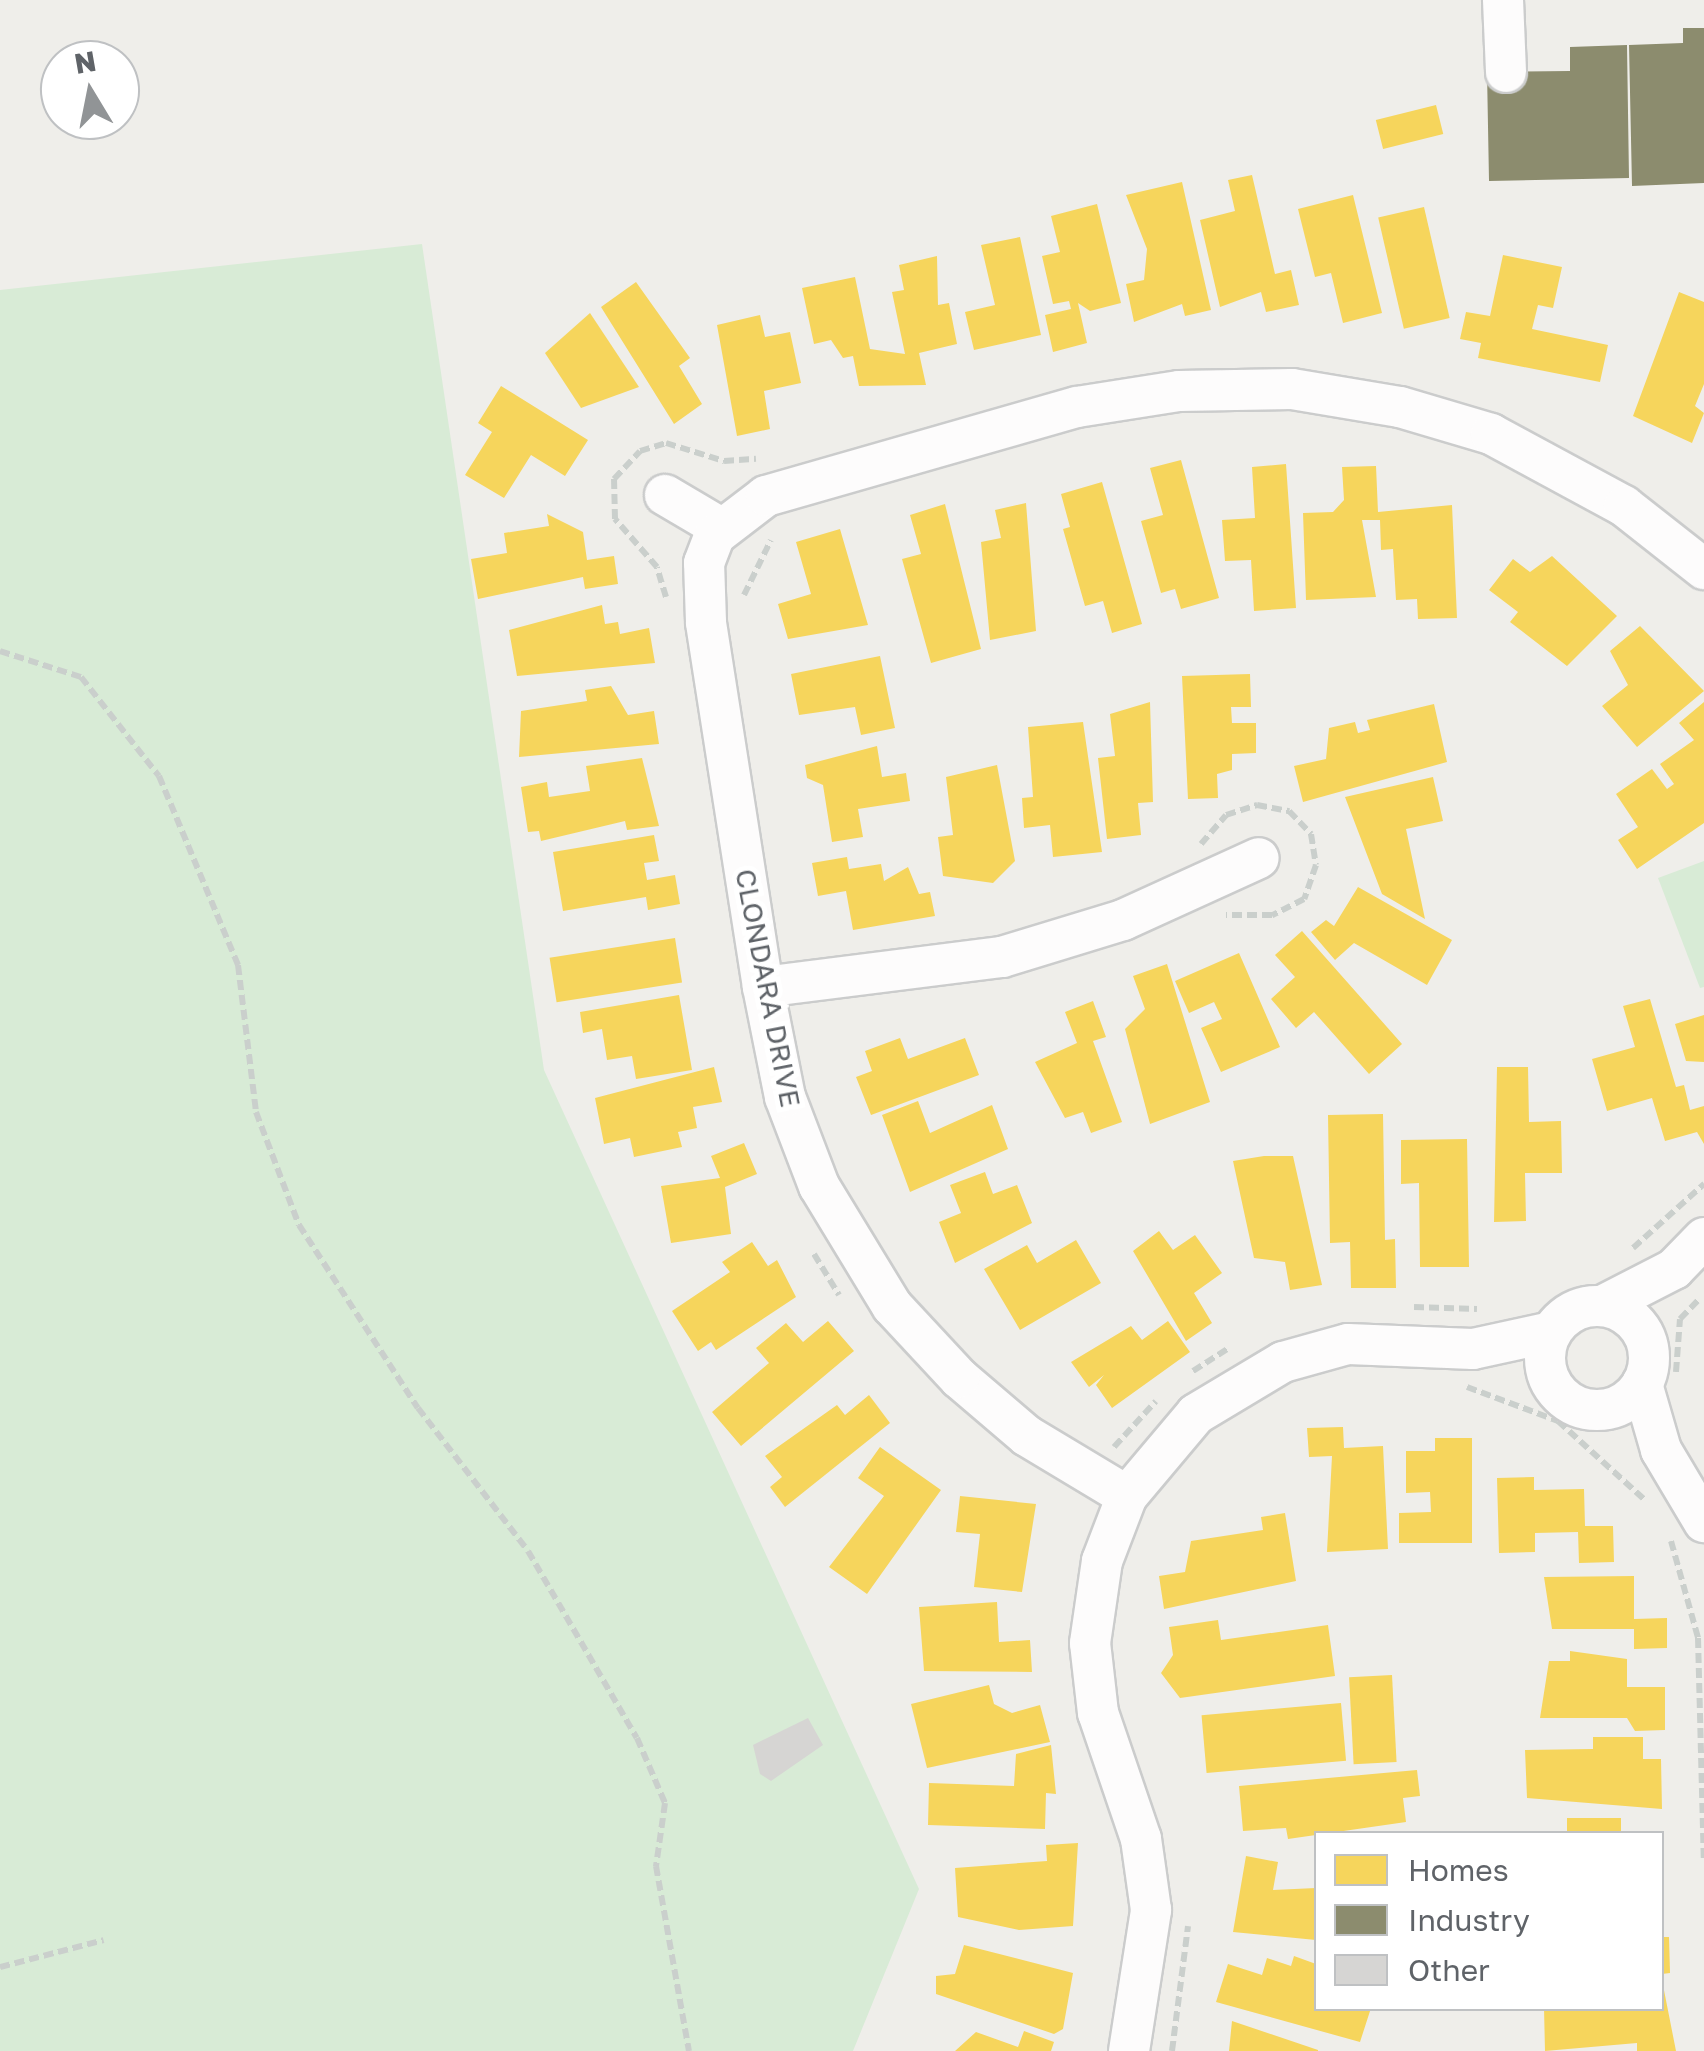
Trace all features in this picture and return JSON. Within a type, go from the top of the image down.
[{"type":"street","points":[[1503,0],[1506,72]]},
{"type":"street","points":[[664,494],[721,528],[788,488],[1077,407],[1179,391],[1292,389],[1400,406],[1491,434],[1624,506],[1704,570]]},
{"type":"street","name":"CLONDARA DRIVE","points":[[721,528],[704,562],[704,606],[763,987],[800,1142],[892,1306],[992,1408],[1127,1496]]},
{"type":"street","points":[[763,987],[1002,957],[1124,920],[1259,858]]},
{"type":"street","points":[[1644,1338],[1689,1281],[1704,1238]]},
{"type":"street","points":[[1554,1387],[1544,1360],[1551,1332],[1572,1311],[1689,1281]]},
{"type":"street","points":[[1602,1306],[1631,1318],[1644,1338],[1659,1386],[1661,1450]]},
{"type":"street","points":[[1130,2051],[1152,1910],[1140,1839],[1098,1713],[1090,1644],[1102,1561],[1127,1496],[1196,1414],[1268,1369],[1348,1344],[1473,1349],[1551,1332]]},
{"type":"street","points":[[1473,1349],[1554,1387],[1661,1450],[1704,1522]]},
{"type":"street","points":[[1596,1410],[1659,1386]]},
{"type":"path","points":[[668,608],[657,567],[615,519],[614,479],[640,450],[666,443],[724,461],[774,454]]},
{"type":"path","points":[[744,600],[750,570],[784,530]]},
{"type":"path","points":[[0,650],[81,677],[159,776],[238,965],[256,1112],[299,1225],[418,1408],[528,1551],[637,1738],[665,1803],[656,1866],[689,2051]]},
{"type":"path","points":[[805,1237],[843,1300]]},
{"type":"path","points":[[1659,1386],[1689,1281]]},
{"type":"path","points":[[1450,1384],[1558,1421],[1616,1466],[1655,1513]]},
{"type":"path","points":[[1100,1441],[1112,1449]]},
{"type":"path","points":[[1662,1524],[1698,1638],[1704,1860]]},
{"type":"path","points":[[1172,2051],[1187,1913]]},
{"type":"path","points":[[0,1967],[104,1940]]},
{"type":"green space","points":[[422,244],[544,1070],[919,1889],[853,2051],[0,2051],[0,290]]},
{"type":"green space","points":[[1704,861],[1704,987],[1700,988],[1658,878]]},
{"type":"building: Homes","points":[[1436,105],[1443,134],[1383,149],[1376,120]]},
{"type":"building: Homes","points":[[1252,175],[1275,274],[1291,270],[1299,305],[1266,312],[1261,292],[1220,307],[1200,220],[1235,211],[1228,180]]},
{"type":"building: Homes","points":[[1182,182],[1211,310],[1185,316],[1182,304],[1134,322],[1126,284],[1144,280],[1147,249],[1126,195]]},
{"type":"building: Homes","points":[[1353,195],[1382,313],[1343,323],[1331,273],[1315,277],[1298,209]]},
{"type":"building: Homes","points":[[1097,204],[1121,303],[1090,311],[1078,303],[1087,343],[1053,352],[1045,315],[1071,309],[1069,301],[1053,304],[1042,256],[1060,252],[1051,216]]},
{"type":"building: Homes","points":[[1424,207],[1450,318],[1404,329],[1378,218]]},
{"type":"building: Homes","points":[[1020,237],[1041,335],[974,350],[965,312],[995,305],[981,245]]},
{"type":"building: Homes","points":[[1503,255],[1562,267],[1553,308],[1538,305],[1532,329],[1608,345],[1600,382],[1478,358],[1481,343],[1460,339],[1466,312],[1490,316]]},
{"type":"building: Homes","points":[[937,256],[938,305],[949,303],[957,344],[919,353],[926,385],[859,386],[853,356],[843,358],[831,340],[814,344],[802,288],[855,277],[870,349],[905,354],[892,292],[904,290],[899,265]]},
{"type":"building: Homes","points":[[636,282],[690,358],[679,366],[702,404],[674,424],[601,307]]},
{"type":"building: Homes","points":[[1679,292],[1704,302],[1704,384],[1695,406],[1704,413],[1692,443],[1633,416]]},
{"type":"building: Homes","points":[[590,313],[639,387],[581,408],[545,353]]},
{"type":"building: Homes","points":[[760,315],[765,337],[790,332],[801,383],[764,391],[770,429],[737,436],[717,325]]},
{"type":"building: Homes","points":[[501,386],[588,440],[565,476],[531,455],[504,498],[465,475],[492,432],[478,423]]},
{"type":"building: Homes","points":[[1181,460],[1219,598],[1181,609],[1175,589],[1161,593],[1141,521],[1163,515],[1150,468]]},
{"type":"building: Homes","points":[[1286,464],[1296,608],[1254,611],[1251,560],[1225,561],[1222,520],[1255,518],[1252,467]]},
{"type":"building: Homes","points":[[1376,466],[1378,512],[1452,505],[1457,618],[1418,619],[1417,599],[1396,600],[1393,549],[1381,550],[1380,520],[1362,520],[1376,597],[1306,600],[1303,513],[1333,512],[1344,500],[1342,467]]},
{"type":"building: Homes","points":[[1102,482],[1142,624],[1112,633],[1103,601],[1085,606],[1063,529],[1070,527],[1061,494]]},
{"type":"building: Homes","points":[[1026,503],[1036,631],[990,640],[981,542],[1001,538],[995,510]]},
{"type":"building: Homes","points":[[945,504],[981,649],[931,663],[902,559],[921,554],[910,515]]},
{"type":"building: Homes","points":[[547,514],[583,532],[587,560],[614,556],[618,584],[585,589],[583,577],[478,599],[471,559],[507,553],[504,533],[549,526]]},
{"type":"building: Homes","points":[[840,529],[868,625],[788,639],[778,604],[811,594],[796,542]]},
{"type":"building: Homes","points":[[1552,556],[1617,616],[1567,666],[1510,622],[1518,612],[1489,590],[1513,559],[1530,572]]},
{"type":"building: Homes","points":[[602,605],[605,624],[618,622],[620,634],[649,628],[655,663],[517,676],[509,630]]},
{"type":"building: Homes","points":[[1640,626],[1704,691],[1637,747],[1602,706],[1628,685],[1610,651]]},
{"type":"building: Homes","points":[[880,656],[895,728],[861,735],[855,707],[799,715],[791,674]]},
{"type":"building: Homes","points":[[1250,674],[1251,707],[1231,707],[1232,723],[1256,723],[1256,753],[1232,754],[1232,770],[1217,774],[1218,798],[1188,799],[1182,676]]},
{"type":"building: Homes","points":[[611,686],[628,715],[654,711],[659,744],[519,757],[521,711],[587,701],[585,690]]},
{"type":"building: Homes","points":[[1150,702],[1153,802],[1138,803],[1141,835],[1107,839],[1098,758],[1115,756],[1110,714]]},
{"type":"building: Homes","points":[[1704,702],[1704,823],[1637,869],[1618,840],[1638,827],[1616,794],[1652,769],[1667,789],[1674,784],[1660,764],[1694,740],[1679,723]]},
{"type":"building: Homes","points":[[1434,704],[1447,762],[1303,802],[1294,766],[1326,759],[1329,728],[1355,722],[1358,733],[1370,730],[1367,720]]},
{"type":"building: Homes","points":[[1083,722],[1102,852],[1053,857],[1050,825],[1024,828],[1022,798],[1033,797],[1028,727]]},
{"type":"building: Homes","points":[[877,746],[882,777],[906,773],[910,801],[858,809],[863,837],[832,842],[823,785],[807,778],[805,765]]},
{"type":"building: Homes","points":[[642,758],[659,826],[627,830],[625,821],[541,841],[539,831],[528,832],[521,787],[547,782],[549,797],[590,791],[586,766]]},
{"type":"building: Homes","points":[[997,765],[1015,861],[993,883],[943,876],[938,837],[953,835],[946,777]]},
{"type":"building: Homes","points":[[1433,777],[1443,821],[1406,829],[1425,919],[1382,894],[1345,797]]},
{"type":"building: Homes","points":[[654,835],[659,861],[644,863],[647,880],[675,875],[680,904],[648,910],[646,897],[563,911],[553,852]]},
{"type":"building: Homes","points":[[847,857],[849,869],[881,864],[884,881],[908,867],[919,894],[930,892],[935,916],[853,930],[846,891],[818,896],[812,863]]},
{"type":"building: Homes","points":[[1358,887],[1452,940],[1427,985],[1354,943],[1335,960],[1311,932],[1326,920],[1334,926]]},
{"type":"building: Homes","points":[[1302,931],[1402,1044],[1369,1074],[1314,1012],[1296,1028],[1271,999],[1295,977],[1275,955]]},
{"type":"building: Homes","points":[[675,938],[682,982],[557,1002],[550,958]]},
{"type":"building: Homes","points":[[1239,953],[1280,1047],[1221,1072],[1201,1028],[1222,1019],[1214,1002],[1189,1013],[1175,981]]},
{"type":"building: Homes","points":[[1167,964],[1210,1102],[1150,1124],[1125,1029],[1145,1009],[1133,976]]},
{"type":"building: Homes","points":[[679,995],[692,1070],[636,1079],[632,1056],[607,1060],[602,1029],[583,1033],[580,1012]]},
{"type":"building: Homes","points":[[1650,999],[1676,1087],[1684,1085],[1690,1110],[1704,1106],[1704,1144],[1697,1132],[1665,1141],[1652,1098],[1607,1111],[1592,1059],[1635,1047],[1623,1006]]},
{"type":"building: Homes","points":[[1093,1001],[1106,1037],[1093,1041],[1122,1122],[1091,1133],[1083,1112],[1065,1118],[1035,1062],[1077,1043],[1065,1012]]},
{"type":"building: Homes","points":[[1704,1015],[1704,1062],[1686,1061],[1675,1024]]},
{"type":"building: Homes","points":[[900,1038],[908,1059],[965,1038],[979,1075],[871,1115],[856,1077],[872,1071],[865,1051]]},
{"type":"building: Homes","points":[[714,1067],[722,1102],[693,1107],[697,1128],[678,1132],[682,1147],[634,1157],[630,1138],[604,1144],[595,1098]]},
{"type":"building: Homes","points":[[1497,1067],[1528,1067],[1529,1122],[1561,1121],[1562,1173],[1525,1173],[1526,1221],[1494,1222]]},
{"type":"building: Homes","points":[[918,1101],[930,1133],[992,1105],[1008,1149],[910,1192],[882,1115]]},
{"type":"building: Homes","points":[[1383,1114],[1385,1240],[1395,1239],[1396,1288],[1351,1288],[1350,1242],[1330,1243],[1328,1115]]},
{"type":"building: Homes","points":[[1467,1139],[1469,1267],[1420,1267],[1419,1183],[1401,1184],[1401,1140]]},
{"type":"building: Homes","points":[[744,1143],[757,1174],[725,1187],[731,1234],[671,1243],[661,1186],[720,1178],[711,1156]]},
{"type":"building: Homes","points":[[1293,1156],[1322,1285],[1290,1290],[1285,1262],[1254,1258],[1233,1161]]},
{"type":"building: Homes","points":[[985,1172],[993,1194],[1017,1185],[1032,1223],[955,1263],[939,1222],[961,1213],[950,1185]]},
{"type":"building: Homes","points":[[1159,1231],[1173,1250],[1195,1235],[1222,1273],[1194,1293],[1212,1323],[1186,1341],[1133,1251]]},
{"type":"building: Homes","points":[[1076,1240],[1101,1283],[1020,1330],[984,1269],[1027,1245],[1037,1263]]},
{"type":"building: Homes","points":[[752,1242],[768,1266],[777,1260],[796,1297],[716,1350],[711,1342],[698,1351],[672,1311],[730,1272],[722,1262]]},
{"type":"building: Homes","points":[[828,1321],[854,1351],[741,1446],[712,1412],[769,1363],[756,1348],[786,1323],[803,1342]]},
{"type":"building: Homes","points":[[1168,1321],[1190,1352],[1112,1408],[1096,1385],[1104,1375],[1089,1387],[1071,1362],[1131,1326],[1142,1340]]},
{"type":"building: Homes","points":[[869,1395],[890,1423],[785,1507],[770,1487],[782,1477],[765,1456],[837,1405],[845,1415]]},
{"type":"building: Homes","points":[[1343,1427],[1344,1448],[1383,1446],[1388,1549],[1327,1552],[1332,1456],[1309,1457],[1307,1428]]},
{"type":"building: Homes","points":[[1435,1438],[1472,1438],[1472,1543],[1399,1543],[1399,1513],[1431,1512],[1430,1492],[1406,1493],[1406,1451],[1435,1451]]},
{"type":"building: Homes","points":[[880,1447],[941,1490],[867,1594],[829,1567],[884,1496],[858,1478]]},
{"type":"building: Homes","points":[[1534,1477],[1534,1490],[1584,1489],[1585,1526],[1613,1526],[1614,1562],[1579,1563],[1578,1532],[1535,1533],[1535,1552],[1499,1553],[1497,1478]]},
{"type":"building: Homes","points":[[960,1496],[1036,1504],[1022,1592],[974,1587],[980,1534],[956,1532]]},
{"type":"building: Homes","points":[[1285,1513],[1296,1581],[1164,1609],[1159,1576],[1185,1572],[1191,1541],[1263,1530],[1261,1517]]},
{"type":"building: Homes","points":[[1634,1576],[1634,1619],[1667,1618],[1667,1648],[1634,1649],[1634,1629],[1552,1629],[1544,1577]]},
{"type":"building: Homes","points":[[997,1602],[999,1642],[1030,1640],[1032,1672],[924,1671],[919,1607]]},
{"type":"building: Homes","points":[[1218,1620],[1221,1640],[1328,1625],[1335,1676],[1180,1698],[1161,1673],[1173,1655],[1169,1627]]},
{"type":"building: Homes","points":[[1570,1651],[1627,1659],[1627,1687],[1665,1687],[1665,1730],[1635,1731],[1627,1718],[1540,1718],[1549,1661],[1570,1661]]},
{"type":"building: Homes","points":[[1392,1675],[1397,1762],[1354,1764],[1349,1677]]},
{"type":"building: Homes","points":[[989,1685],[994,1704],[1012,1713],[1040,1705],[1050,1742],[927,1768],[911,1704]]},
{"type":"building: Homes","points":[[1341,1703],[1346,1761],[1207,1773],[1202,1715]]},
{"type":"building: Homes","points":[[1593,1737],[1643,1737],[1643,1759],[1661,1759],[1662,1809],[1527,1798],[1525,1750],[1593,1749]]},
{"type":"building: Homes","points":[[1051,1745],[1056,1794],[1046,1793],[1045,1829],[928,1825],[929,1783],[1014,1786],[1016,1754]]},
{"type":"building: Homes","points":[[1417,1770],[1420,1796],[1403,1798],[1406,1822],[1314,1831],[1314,1835],[1288,1839],[1286,1828],[1243,1831],[1239,1786]]},
{"type":"building: Homes","points":[[1567,1818],[1621,1818],[1621,1831],[1567,1831]]},
{"type":"building: Homes","points":[[1078,1843],[1073,1926],[1019,1930],[958,1917],[955,1868],[1047,1861],[1046,1845]]},
{"type":"building: Homes","points":[[1246,1856],[1278,1862],[1273,1890],[1314,1888],[1314,1940],[1233,1932]]},
{"type":"building: Homes","points":[[1664,1937],[1669,1937],[1670,1973],[1664,1974]]},
{"type":"building: Homes","points":[[964,1945],[1073,1973],[1063,2029],[1054,2034],[936,1994],[936,1976],[955,1974]]},
{"type":"building: Homes","points":[[1294,1956],[1314,1963],[1314,2011],[1370,2011],[1360,2042],[1216,2002],[1228,1964],[1262,1975],[1267,1958],[1291,1966]]},
{"type":"building: Homes","points":[[1664,1990],[1676,2051],[1637,2051],[1637,2043],[1545,2051],[1544,2011],[1664,2011]]},
{"type":"building: Homes","points":[[1232,2021],[1318,2050],[1318,2051],[1229,2051]]},
{"type":"building: Homes","points":[[1024,2031],[1054,2042],[1051,2051],[955,2051],[976,2032],[1018,2047]]},
{"type":"building: Industry","points":[[1683,28],[1704,28],[1704,183],[1632,186],[1629,45],[1683,43]]},
{"type":"building: Industry","points":[[1627,45],[1629,178],[1489,181],[1487,72],[1570,71],[1570,47]]},
{"type":"building: Other","points":[[808,1718],[823,1745],[771,1781],[760,1774],[753,1745]]}]
